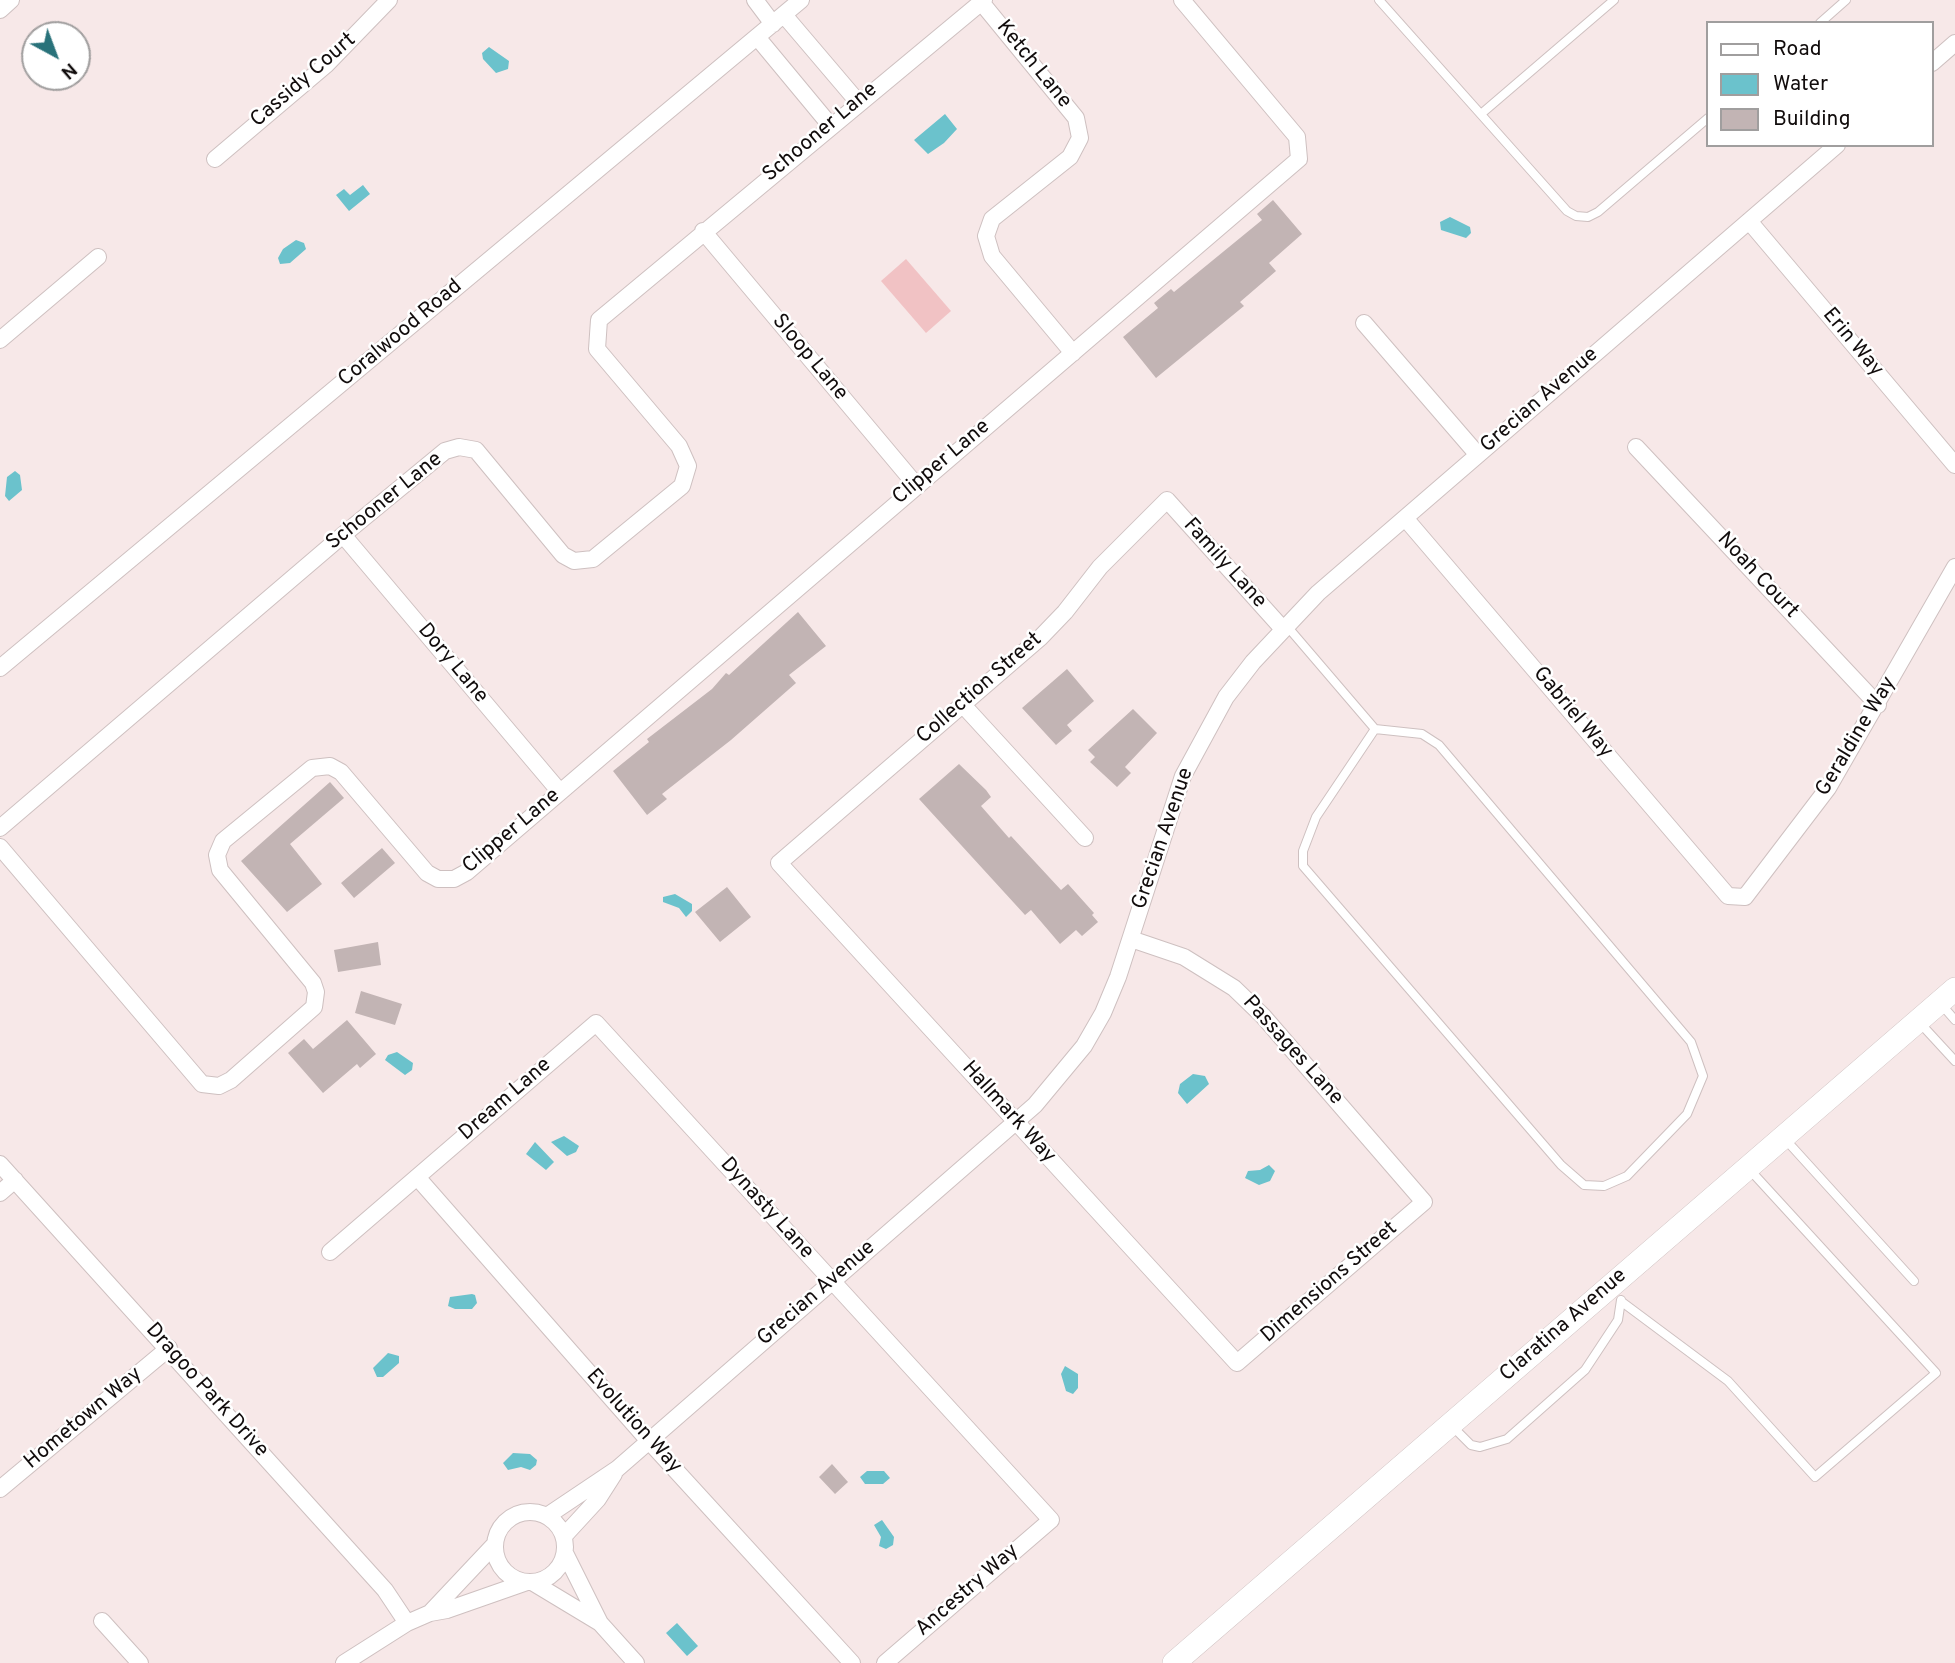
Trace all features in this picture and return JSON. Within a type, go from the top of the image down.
[{"type":"main road","name":"Claratina Avenue","points":[[1174,1663],[1450,1424],[1616,1294],[1748,1167],[1947,996]]},
{"type":"street","points":[[0,10],[11,0]]},
{"type":"street","name":"Cassidy Court","points":[[215,159],[326,65],[389,0]]},
{"type":"street","points":[[755,0],[778,19],[858,102]]},
{"type":"street","name":"Coralwood Road","points":[[0,668],[802,0]]},
{"type":"street","name":"Clipper Lane","points":[[0,846],[202,1084],[219,1086],[231,1080],[314,1007],[316,992],[313,983],[220,870],[217,855],[223,841],[312,768],[330,766],[341,772],[426,873],[438,879],[454,879],[467,872],[1299,159],[1297,137],[1182,0]]},
{"type":"street","name":"Schooner Lane","points":[[0,828],[342,535],[445,451],[459,447],[476,450],[563,555],[574,561],[593,559],[682,486],[688,466],[679,446],[597,349],[599,320],[982,1]]},
{"type":"street","name":"Ketch Lane","points":[[982,1],[1076,118],[1080,138],[1070,157],[992,219],[986,236],[992,256],[1073,354]]},
{"type":"street","points":[[757,37],[830,125]]},
{"type":"street","points":[[1934,62],[1952,52]]},
{"type":"street","name":"Grecian Avenue","points":[[547,1516],[617,1469],[1016,1122],[1061,1076],[1084,1045],[1118,977],[1167,818],[1183,776],[1226,697],[1284,626],[1835,147]]},
{"type":"street","name":"Erin Way","points":[[1749,221],[1955,465]]},
{"type":"street","name":"Sloop Lane","points":[[703,231],[916,485]]},
{"type":"street","points":[[0,340],[98,257]]},
{"type":"street","points":[[1364,323],[1478,455]]},
{"type":"street","name":"Noah Court","points":[[1636,447],[1878,705]]},
{"type":"street","name":"Family Lane","points":[[1167,500],[1284,626]]},
{"type":"street","name":"Collection Street","points":[[779,863],[1040,638],[1065,612],[1100,567],[1167,500]]},
{"type":"street","name":"Gabriel Way","points":[[1405,518],[1728,896],[1745,897]]},
{"type":"street","name":"Dory Lane","points":[[342,535],[561,792]]},
{"type":"street","name":"Geraldine Way","points":[[1745,897],[1828,788],[1955,567]]},
{"type":"street","points":[[963,705],[1085,838]]},
{"type":"street","name":"Hallmark Way","points":[[779,863],[1237,1363]]},
{"type":"street","name":"Passages Lane","points":[[1131,939],[1184,957],[1234,988],[1263,1016],[1424,1202]]},
{"type":"street","name":"Dream Lane","points":[[330,1252],[596,1023]]},
{"type":"street","name":"Dynasty Lane","points":[[596,1023],[1051,1520]]},
{"type":"street","name":"Dragoo Park Drive","points":[[0,1164],[169,1348],[384,1590],[407,1623]]},
{"type":"street","name":"Evolution Way","points":[[417,1177],[648,1440],[852,1663]]},
{"type":"street","points":[[0,1192],[15,1180]]},
{"type":"street","name":"Dimensions Street","points":[[1237,1363],[1424,1202]]},
{"type":"street","name":"Hometown Way","points":[[0,1489],[169,1348]]},
{"type":"street","name":"Grecian Avenue","points":[[564,1545],[617,1469]]},
{"type":"street","points":[[600,1623],[529,1582],[513,1578],[504,1569],[496,1557],[495,1544],[499,1530],[508,1520],[520,1513],[534,1512],[547,1516],[558,1524],[564,1545],[600,1623],[636,1663]]},
{"type":"street","name":"Ancestry Way","points":[[885,1663],[1051,1520]]},
{"type":"street","points":[[430,1613],[495,1544]]},
{"type":"street","points":[[344,1663],[407,1623],[430,1613],[447,1610],[553,1574],[562,1563],[564,1545]]},
{"type":"street","points":[[102,1621],[140,1663]]},
{"type":"lane","points":[[1480,114],[1614,0]]},
{"type":"lane","points":[[1821,21],[1846,0]]},
{"type":"lane","points":[[1385,2],[1567,211],[1588,217],[1598,212],[1706,120]]},
{"type":"lane","points":[[1284,626],[1375,729],[1422,734],[1439,745],[1691,1042],[1703,1076],[1687,1114],[1628,1176],[1604,1186],[1584,1185],[1561,1165],[1303,866],[1303,851],[1316,817],[1375,729]]},
{"type":"lane","points":[[1947,996],[1955,1020]]},
{"type":"lane","points":[[1918,1020],[1955,1061]]},
{"type":"lane","points":[[1783,1137],[1914,1281]]},
{"type":"lane","points":[[1616,1294],[1728,1381],[1815,1477],[1936,1373],[1748,1167]]},
{"type":"lane","points":[[1450,1424],[1471,1445],[1480,1447],[1507,1439],[1585,1370],[1618,1320],[1616,1294]]},
{"type":"shaded area","points":[[906,259],[951,311],[926,333],[881,281]]},
{"type":"water","points":[[489,47],[509,61],[508,69],[496,73],[483,59],[482,53]]},
{"type":"water","points":[[945,114],[957,129],[944,143],[928,154],[914,140]]},
{"type":"water","points":[[363,185],[370,194],[349,211],[336,195],[344,189],[350,195]]},
{"type":"water","points":[[1450,217],[1470,227],[1471,233],[1466,238],[1441,230],[1440,222]]},
{"type":"water","points":[[296,240],[304,243],[306,249],[290,263],[280,264],[278,258],[283,249]]},
{"type":"water","points":[[15,471],[20,475],[22,490],[9,501],[5,496],[7,477]]},
{"type":"water","points":[[675,894],[692,904],[692,911],[686,917],[679,908],[663,902],[663,897]]},
{"type":"water","points":[[397,1052],[413,1063],[412,1070],[405,1075],[385,1060],[388,1055]]},
{"type":"water","points":[[1193,1074],[1205,1076],[1209,1084],[1187,1104],[1178,1093],[1180,1084]]},
{"type":"water","points":[[564,1136],[579,1146],[576,1152],[567,1156],[551,1142]]},
{"type":"water","points":[[535,1142],[554,1162],[546,1170],[526,1154]]},
{"type":"water","points":[[1269,1165],[1275,1171],[1270,1181],[1259,1185],[1245,1178],[1248,1171],[1260,1170]]},
{"type":"water","points":[[475,1295],[477,1303],[472,1309],[455,1309],[448,1306],[450,1297]]},
{"type":"water","points":[[388,1353],[399,1356],[399,1363],[383,1377],[377,1377],[373,1368]]},
{"type":"water","points":[[1065,1366],[1078,1374],[1078,1388],[1073,1394],[1066,1391],[1061,1374]]},
{"type":"water","points":[[513,1453],[530,1454],[537,1460],[536,1465],[530,1470],[521,1467],[508,1470],[503,1463]]},
{"type":"water","points":[[867,1471],[884,1471],[890,1478],[883,1484],[865,1484],[860,1477]]},
{"type":"water","points":[[882,1520],[894,1537],[893,1545],[886,1549],[879,1546],[881,1537],[874,1525]]},
{"type":"water","points":[[677,1623],[698,1646],[687,1656],[666,1633]]},
{"type":"building","points":[[1273,200],[1302,234],[1269,263],[1276,271],[1240,302],[1244,306],[1156,378],[1123,337],[1158,308],[1154,303],[1171,289],[1174,292],[1262,220],[1257,214]]},
{"type":"building","points":[[798,612],[826,646],[789,675],[796,683],[731,740],[662,794],[667,799],[647,815],[613,771],[649,742],[647,739],[712,689],[726,673],[729,675]]},
{"type":"building","points":[[1067,669],[1094,701],[1067,725],[1072,731],[1056,745],[1022,708]]},
{"type":"building","points":[[1133,709],[1157,733],[1125,767],[1131,773],[1117,787],[1090,762],[1095,757],[1088,750]]},
{"type":"building","points":[[959,764],[991,797],[981,806],[1009,838],[1011,836],[1061,890],[1068,884],[1094,913],[1092,915],[1098,922],[1082,936],[1076,930],[1060,944],[1031,910],[1025,915],[919,799]]},
{"type":"building","points":[[330,782],[344,798],[290,844],[322,884],[287,912],[241,861]]},
{"type":"building","points":[[382,848],[395,863],[354,898],[341,883]]},
{"type":"building","points":[[727,887],[751,917],[720,942],[695,912]]},
{"type":"building","points":[[378,942],[381,965],[338,972],[334,950]]},
{"type":"building","points":[[361,991],[402,1004],[395,1025],[355,1013]]},
{"type":"building","points":[[347,1020],[376,1054],[360,1068],[357,1064],[323,1093],[288,1053],[304,1039],[313,1049]]},
{"type":"building","points":[[832,1464],[848,1482],[835,1494],[819,1477]]}]
